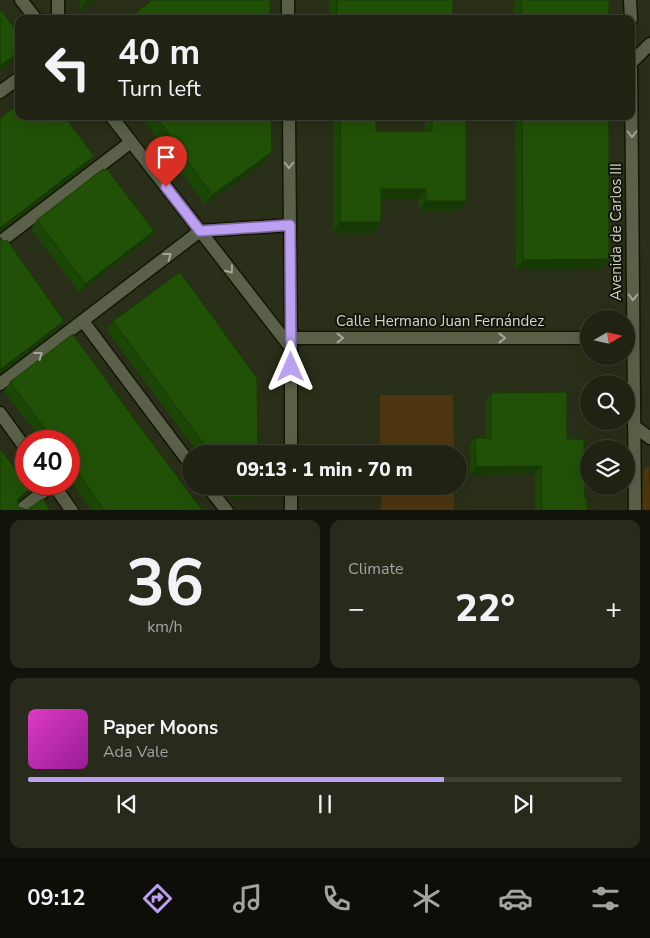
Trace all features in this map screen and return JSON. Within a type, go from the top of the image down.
[{"type":"street","points":[[21,0],[33,15]]},
{"type":"street","points":[[58,0],[58,15]]},
{"type":"street","points":[[288,0],[288,15]]},
{"type":"street","points":[[630,0],[631,15]]},
{"type":"street","points":[[635,59],[650,44]]},
{"type":"street","points":[[0,92],[15,81]]},
{"type":"street","points":[[114,120],[200,231],[291,343]]},
{"type":"street","points":[[289,120],[291,445]]},
{"type":"street","name":"Avenida de Carlos III","points":[[630,310],[631,120]]},
{"type":"street","points":[[0,242],[131,142]]},
{"type":"street","points":[[0,384],[200,231],[290,225]]},
{"type":"street","points":[[83,321],[182,453]]},
{"type":"street","name":"Calle Hermano Juan Fernández","points":[[291,343],[580,338]]},
{"type":"street","points":[[0,413],[15,433]]},
{"type":"street","points":[[635,427],[650,438]]},
{"type":"street","name":"Avenida de Carlos III","points":[[634,430],[635,510]]},
{"type":"street","points":[[20,510],[39,495]]},
{"type":"street","points":[[61,495],[72,510]]},
{"type":"street","points":[[214,495],[227,510]]},
{"type":"street","points":[[291,495],[291,510]]},
{"type":"shaded area","points":[[380,395],[453,395],[454,445],[380,445]]},
{"type":"shaded area","points":[[649,466],[650,510],[641,510],[644,468]]},
{"type":"shaded area","points":[[381,495],[454,495],[454,510],[381,510]]},
{"type":"building","points":[[152,0],[270,0],[270,14],[268,15],[133,15]]},
{"type":"building","points":[[337,0],[453,0],[453,15],[337,15]]},
{"type":"building","points":[[521,0],[609,0],[609,15],[522,15]]},
{"type":"building","points":[[0,9],[15,29],[15,55],[0,66]]},
{"type":"building","points":[[15,107],[15,120],[67,120],[94,156],[0,229],[0,118]]},
{"type":"building","points":[[159,120],[271,120],[272,152],[212,195]]},
{"type":"building","points":[[340,120],[376,120],[376,131],[432,131],[432,120],[466,120],[466,201],[426,201],[426,189],[381,189],[381,222],[340,222]]},
{"type":"building","points":[[522,120],[609,120],[609,259],[523,260]]},
{"type":"building","points":[[103,169],[105,171],[107,169],[154,231],[85,284],[37,220]]},
{"type":"building","points":[[0,237],[3,241],[8,241],[64,321],[1,369],[0,367]]},
{"type":"building","points":[[180,272],[257,378],[258,445],[204,445],[113,321]]},
{"type":"building","points":[[73,334],[182,483],[182,495],[191,495],[202,510],[104,510],[80,476],[80,430],[46,430],[10,382]]},
{"type":"building","points":[[567,392],[567,439],[584,439],[580,440],[580,495],[585,495],[585,498],[587,498],[587,510],[542,510],[541,466],[476,467],[475,438],[491,438],[491,393]]},
{"type":"building","points":[[0,449],[15,468],[15,495],[22,495],[18,499],[18,507],[27,510],[0,510]]},
{"type":"building","points":[[43,499],[50,510],[27,510]]},
{"type":"route","points":[[166,187],[200,231],[290,225],[291,367]]}]
